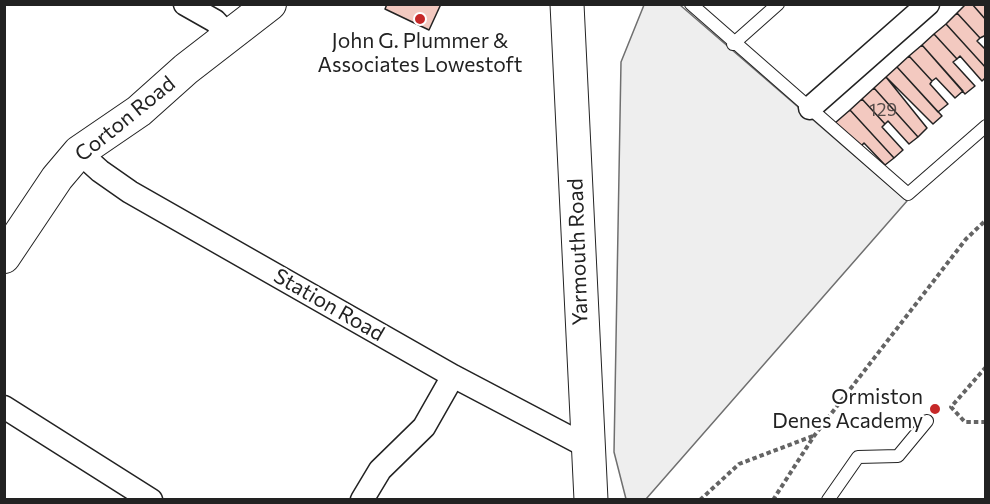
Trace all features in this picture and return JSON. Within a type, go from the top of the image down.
[{"type":"highway","name":"Yarmouth Road","points":[[567,4],[586,446],[591,500]]},
{"type":"main road","name":"Corton Road","points":[[4,257],[57,178],[79,152],[139,111],[270,4]]},
{"type":"street","points":[[185,4],[215,21],[229,36]]},
{"type":"street","points":[[810,108],[928,4]]},
{"type":"street","name":"Station Road","points":[[79,152],[100,171],[130,192],[453,376],[586,446]]},
{"type":"street","points":[[362,500],[380,470],[424,427],[453,376]]},
{"type":"street","points":[[4,407],[151,500]]},
{"type":"lane","points":[[691,4],[733,44],[908,194],[986,126]]},
{"type":"lane","points":[[733,44],[778,4]]},
{"type":"lane","points":[[828,500],[858,457],[898,456],[927,421]]},
{"type":"path","points":[[773,500],[814,436],[966,239],[986,220]]},
{"type":"path","points":[[986,367],[951,407],[965,422],[986,422]]},
{"type":"path","points":[[700,500],[739,464],[814,436]]},
{"type":"shaded area","points":[[644,5],[680,5],[907,201],[646,499],[626,499],[614,452],[621,62]]},
{"type":"building","name":"John G. Plummer & Associates Lowestoft","points":[[387,4],[441,4],[429,30],[385,9]]},
{"type":"building","points":[[966,4],[972,4],[986,20],[986,35],[980,38],[957,13]]},
{"type":"building","points":[[972,4],[986,4],[986,20]]},
{"type":"building","points":[[957,13],[980,38],[977,41],[986,50],[986,68],[946,24]]},
{"type":"building","points":[[946,24],[986,68],[986,77],[982,81],[960,56],[957,59],[934,34]]},
{"type":"building","points":[[934,34],[957,59],[953,62],[975,86],[965,94],[922,45]]},
{"type":"building","points":[[922,45],[963,91],[955,98],[936,78],[932,81],[909,56]]},
{"type":"building","points":[[909,56],[932,81],[930,84],[948,104],[938,112],[897,67]]},
{"type":"building","points":[[897,67],[942,116],[933,124],[886,77]]},
{"type":"building","points":[[886,77],[927,128],[918,137],[874,88]]},
{"type":"building","points":[[874,88],[918,137],[909,144],[888,121],[885,124],[862,99]]},
{"type":"building","points":[[862,99],[885,124],[882,127],[903,150],[894,158],[850,110]]},
{"type":"building","points":[[850,110],[894,158],[885,165],[864,143],[861,146],[835,123]]},
{"type":"place","name":"John G. Plummer & Associates Lowestoft","points":[[420,19]]},
{"type":"place","name":"Ormiston Denes Academy","points":[[935,409]]}]
